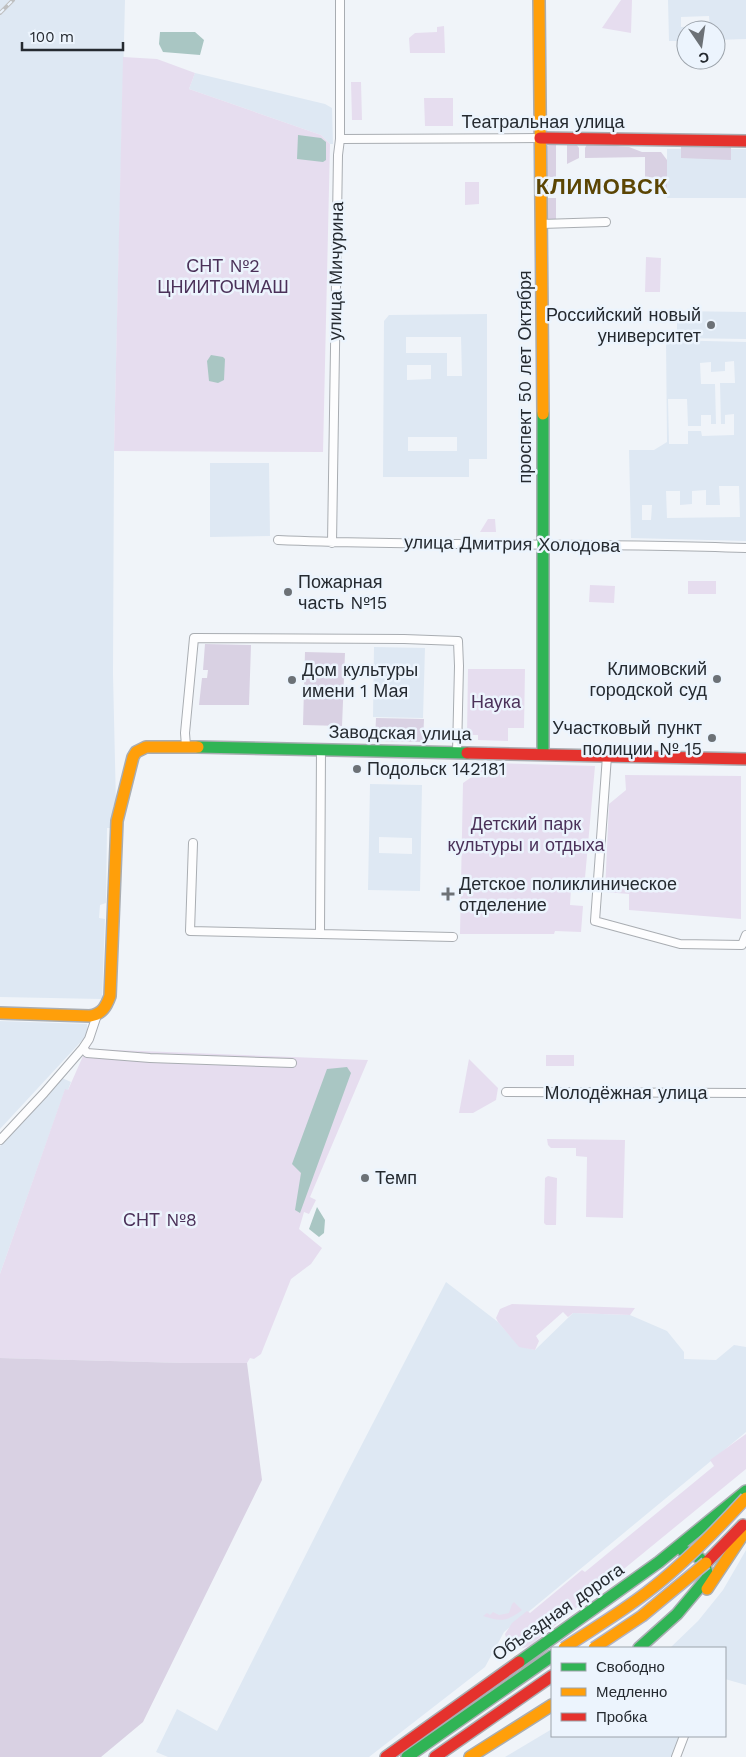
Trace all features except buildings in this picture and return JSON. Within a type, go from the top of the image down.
[{"type":"main road","name":"проспект 50 лет Октября","points":[[539,0],[544,544],[543,754]]},
{"type":"main road","name":"Театральная улица","points":[[540,138],[746,141]]},
{"type":"main road","name":"Заводская улица","points":[[97,1016],[106,1008],[110,996],[117,821],[134,756],[136,752],[146,747],[186,746],[746,759]]},
{"type":"main road","points":[[0,1013],[97,1016]]},
{"type":"main road","name":"Объездная дорога","points":[[386,1757],[449,1710],[603,1604],[746,1491]]},
{"type":"main road","points":[[566,1647],[632,1603],[681,1564],[730,1517],[746,1498]]},
{"type":"main road","points":[[596,1647],[642,1616],[706,1563],[746,1522]]},
{"type":"main road","points":[[644,1647],[679,1621],[704,1594],[746,1530]]},
{"type":"main road","points":[[636,1578],[680,1551],[697,1554],[703,1559],[708,1577],[677,1614],[639,1647]]},
{"type":"main road","points":[[407,1757],[551,1657]]},
{"type":"main road","points":[[435,1757],[551,1677]]},
{"type":"main road","points":[[470,1757],[551,1707]]},
{"type":"street","name":"улица Мичурина","points":[[332,543],[338,155],[340,139],[340,0]]},
{"type":"street","name":"Театральная улица","points":[[340,139],[540,138]]},
{"type":"street","points":[[541,224],[606,222]]},
{"type":"street","name":"улица Дмитрия Холодова","points":[[278,540],[332,543],[544,544],[746,548]]},
{"type":"street","points":[[186,746],[185,733],[194,638],[404,639],[458,641],[457,752]]},
{"type":"street","points":[[320,933],[321,749]]},
{"type":"street","points":[[607,756],[595,921],[680,944],[742,945],[746,935]]},
{"type":"street","points":[[193,843],[190,931],[453,937]]},
{"type":"street","points":[[0,1140],[83,1048],[89,1039],[97,1016]]},
{"type":"street","points":[[83,1048],[87,1053],[150,1058],[292,1063]]},
{"type":"street","name":"Молодёжная улица","points":[[506,1092],[746,1093]]},
{"type":"street","points":[[676,1757],[684,1737]]},
{"type":"shaded area","points":[[0,0],[125,0],[114,451],[113,674],[116,805],[113,806],[113,828],[107,828],[106,903],[100,905],[99,918],[105,919],[102,999],[0,997]]},
{"type":"shaded area","points":[[668,0],[746,0],[746,39],[726,40],[726,20],[709,20],[709,16],[681,17],[681,20],[676,20],[676,41],[669,41]]},
{"type":"shaded area","points":[[160,32],[195,32],[204,40],[200,55],[163,52],[159,44]]},
{"type":"shaded area","points":[[195,73],[325,104],[332,108],[333,144],[330,144],[321,135],[189,89]]},
{"type":"shaded area","points":[[298,135],[321,138],[326,142],[326,160],[323,162],[297,159]]},
{"type":"shaded area","points":[[567,144],[576,144],[579,148],[579,158],[567,164]]},
{"type":"shaded area","points":[[587,144],[629,147],[642,152],[661,152],[667,160],[667,189],[663,189],[663,178],[645,177],[645,157],[585,158]]},
{"type":"shaded area","points":[[556,145],[556,177],[547,177],[546,147]]},
{"type":"shaded area","points":[[681,146],[731,147],[731,160],[681,158]]},
{"type":"shaded area","points":[[667,149],[746,149],[746,198],[667,198]]},
{"type":"shaded area","points":[[547,198],[556,198],[556,221],[547,220]]},
{"type":"shaded area","name":"Российский новый университет","points":[[677,311],[746,312],[746,339],[677,338]]},
{"type":"shaded area","points":[[487,314],[487,459],[469,459],[469,477],[383,477],[384,321],[389,315]],"holes":[[[406,337],[461,337],[462,376],[447,376],[447,353],[406,353]],[[407,365],[431,365],[431,379],[407,380]],[[408,437],[457,437],[457,451],[408,451]]]},
{"type":"shaded area","points":[[666,340],[746,342],[746,541],[631,538],[629,450],[654,450],[667,442]],"holes":[[[734,361],[735,383],[720,383],[721,424],[725,424],[725,415],[734,414],[734,435],[702,436],[701,431],[688,431],[688,444],[669,444],[668,399],[687,399],[688,426],[701,426],[701,415],[711,415],[711,424],[716,424],[715,384],[701,384],[700,363],[711,362],[711,372],[725,371],[725,362]],[[719,486],[739,486],[740,517],[667,518],[666,491],[680,491],[680,505],[692,504],[692,491],[706,490],[706,505],[720,505]],[[642,505],[652,505],[651,520],[642,520]]]},
{"type":"shaded area","points":[[211,355],[225,359],[224,380],[218,383],[209,381],[207,361]]},
{"type":"shaded area","points":[[210,463],[269,463],[270,536],[210,537]]},
{"type":"shaded area","points":[[205,644],[251,645],[249,705],[199,705],[202,678],[207,678],[208,670],[203,670]]},
{"type":"shaded area","points":[[374,647],[425,648],[423,718],[373,717]]},
{"type":"shaded area","points":[[305,652],[345,653],[342,726],[303,725]]},
{"type":"shaded area","points":[[376,718],[424,719],[423,742],[375,741]]},
{"type":"shaded area","points":[[370,784],[422,785],[420,891],[368,890]],"holes":[[[379,837],[412,838],[412,854],[379,853]]]},
{"type":"shaded area","points":[[0,1021],[87,1024],[88,1034],[0,1129]]},
{"type":"shaded area","points":[[347,1067],[351,1073],[300,1213],[295,1210],[301,1173],[292,1164],[327,1069]]},
{"type":"shaded area","points":[[62,1078],[71,1082],[68,1090],[65,1090],[0,1274],[0,1146]]},
{"type":"shaded area","points":[[317,1207],[325,1220],[324,1233],[319,1237],[309,1229]]},
{"type":"shaded area","points":[[446,1282],[498,1322],[519,1346],[535,1350],[573,1313],[630,1315],[667,1331],[684,1352],[684,1359],[716,1360],[734,1345],[746,1347],[746,1432],[504,1632],[485,1667],[369,1757],[168,1757],[156,1752],[177,1709],[217,1731]]},
{"type":"shaded area","points":[[0,1358],[247,1363],[262,1480],[143,1722],[101,1757],[0,1757]]},
{"type":"shaded area","points":[[746,1550],[746,1685],[726,1679],[726,1647],[671,1647],[698,1621],[723,1590]]},
{"type":"shaded area","points":[[551,1730],[551,1737],[680,1737],[673,1757],[505,1757]]},
{"type":"green space","points":[[621,0],[632,0],[631,33],[602,28]]},
{"type":"green space","points":[[444,26],[445,53],[410,53],[409,38],[415,33],[437,32],[437,27]]},
{"type":"green space","name":"СНТ №2 ЦНИИТОЧМАШ","points":[[123,57],[157,59],[195,73],[189,89],[321,135],[330,144],[323,452],[114,451]]},
{"type":"green space","points":[[351,82],[361,82],[362,120],[352,120]]},
{"type":"green space","points":[[424,98],[453,98],[453,126],[425,126]]},
{"type":"green space","points":[[465,182],[479,182],[479,204],[465,205]]},
{"type":"green space","points":[[646,257],[661,258],[660,292],[645,292]]},
{"type":"green space","points":[[488,519],[495,519],[496,532],[480,532]]},
{"type":"green space","points":[[688,581],[716,581],[716,594],[688,594]]},
{"type":"green space","points":[[590,585],[615,586],[614,603],[589,602]]},
{"type":"green space","name":"Наука","points":[[468,669],[525,669],[524,728],[508,728],[508,741],[478,740],[478,735],[467,735]]},
{"type":"green space","name":"Детский парк культуры и отдыха","points":[[492,763],[595,766],[584,889],[571,888],[570,905],[583,906],[581,932],[555,931],[554,934],[460,934],[463,783]]},
{"type":"green space","points":[[625,775],[741,776],[741,919],[629,910],[629,894],[605,892],[609,804],[626,790]]},
{"type":"green space","name":"СНТ №8","points":[[90,1046],[90,1049],[368,1060],[310,1197],[316,1200],[309,1214],[304,1212],[299,1229],[322,1248],[311,1264],[291,1279],[261,1354],[254,1359],[250,1358],[247,1363],[0,1358],[0,1274],[65,1089],[68,1090],[87,1047]]},
{"type":"green space","points":[[546,1055],[574,1055],[574,1066],[546,1066]]},
{"type":"green space","points":[[469,1059],[498,1088],[496,1100],[473,1113],[459,1113]]},
{"type":"green space","points":[[547,1139],[625,1140],[623,1218],[586,1217],[587,1157],[576,1156],[576,1148],[551,1148],[548,1145]]},
{"type":"green space","points":[[548,1176],[557,1178],[556,1225],[546,1225],[544,1223],[545,1178]]},
{"type":"green space","points":[[512,1304],[635,1308],[630,1315],[573,1313],[568,1317],[563,1312],[536,1336],[539,1341],[535,1350],[519,1347],[496,1318],[500,1309]]},
{"type":"green space","points":[[746,1434],[746,1469],[531,1645],[518,1648],[508,1643],[505,1634],[512,1623],[527,1611],[530,1613],[582,1570],[585,1572],[714,1466],[710,1460]]},
{"type":"green space","points":[[514,1602],[522,1610],[513,1616],[500,1620],[483,1616],[487,1613],[490,1615],[493,1612],[499,1615],[509,1613]]},
{"type":"railway","points":[[0,13],[13,0]]},
{"type":"traffic: fast","points":[[543,414],[543,754]]},
{"type":"traffic: fast","points":[[198,747],[467,753]]},
{"type":"traffic: fast","points":[[519,1662],[659,1562],[746,1491]]},
{"type":"traffic: fast","points":[[640,1647],[677,1614],[708,1577],[700,1559],[693,1554],[683,1551]]},
{"type":"traffic: fast","points":[[407,1757],[551,1657]]},
{"type":"traffic: slow","points":[[539,0],[543,414]]},
{"type":"traffic: slow","points":[[0,1013],[90,1016],[98,1014],[105,1007],[110,996],[117,821],[133,757],[136,752],[146,747],[198,747]]},
{"type":"traffic: slow","points":[[566,1647],[626,1608],[660,1582],[698,1548],[746,1498]]},
{"type":"traffic: slow","points":[[707,1589],[746,1530]]},
{"type":"traffic: slow","points":[[596,1647],[642,1616],[706,1563]]},
{"type":"traffic: slow","points":[[470,1757],[551,1706]]},
{"type":"traffic: jam","points":[[540,138],[746,141]]},
{"type":"traffic: jam","points":[[467,753],[746,759]]},
{"type":"traffic: jam","points":[[706,1563],[743,1525]]},
{"type":"traffic: jam","points":[[386,1757],[519,1662]]},
{"type":"traffic: jam","points":[[435,1757],[551,1677]]},
{"type":"place","name":"Российский новый университет","points":[[711,325]]},
{"type":"place","name":"Пожарная часть №15","points":[[288,592]]},
{"type":"place","name":"Климовский городской суд","points":[[717,679]]},
{"type":"place","name":"Дом культуры имени 1 Мая","points":[[292,680]]},
{"type":"place","name":"Участковый пункт полиции № 15","points":[[712,738]]},
{"type":"place","name":"Подольск 142181","points":[[357,769]]},
{"type":"place","name":"Детское поликлиническое отделение","points":[[448,894]]},
{"type":"place","name":"Темп","points":[[365,1178]]},
{"type":"district","name":"КЛИМОВСК","points":[[602,186]]}]
